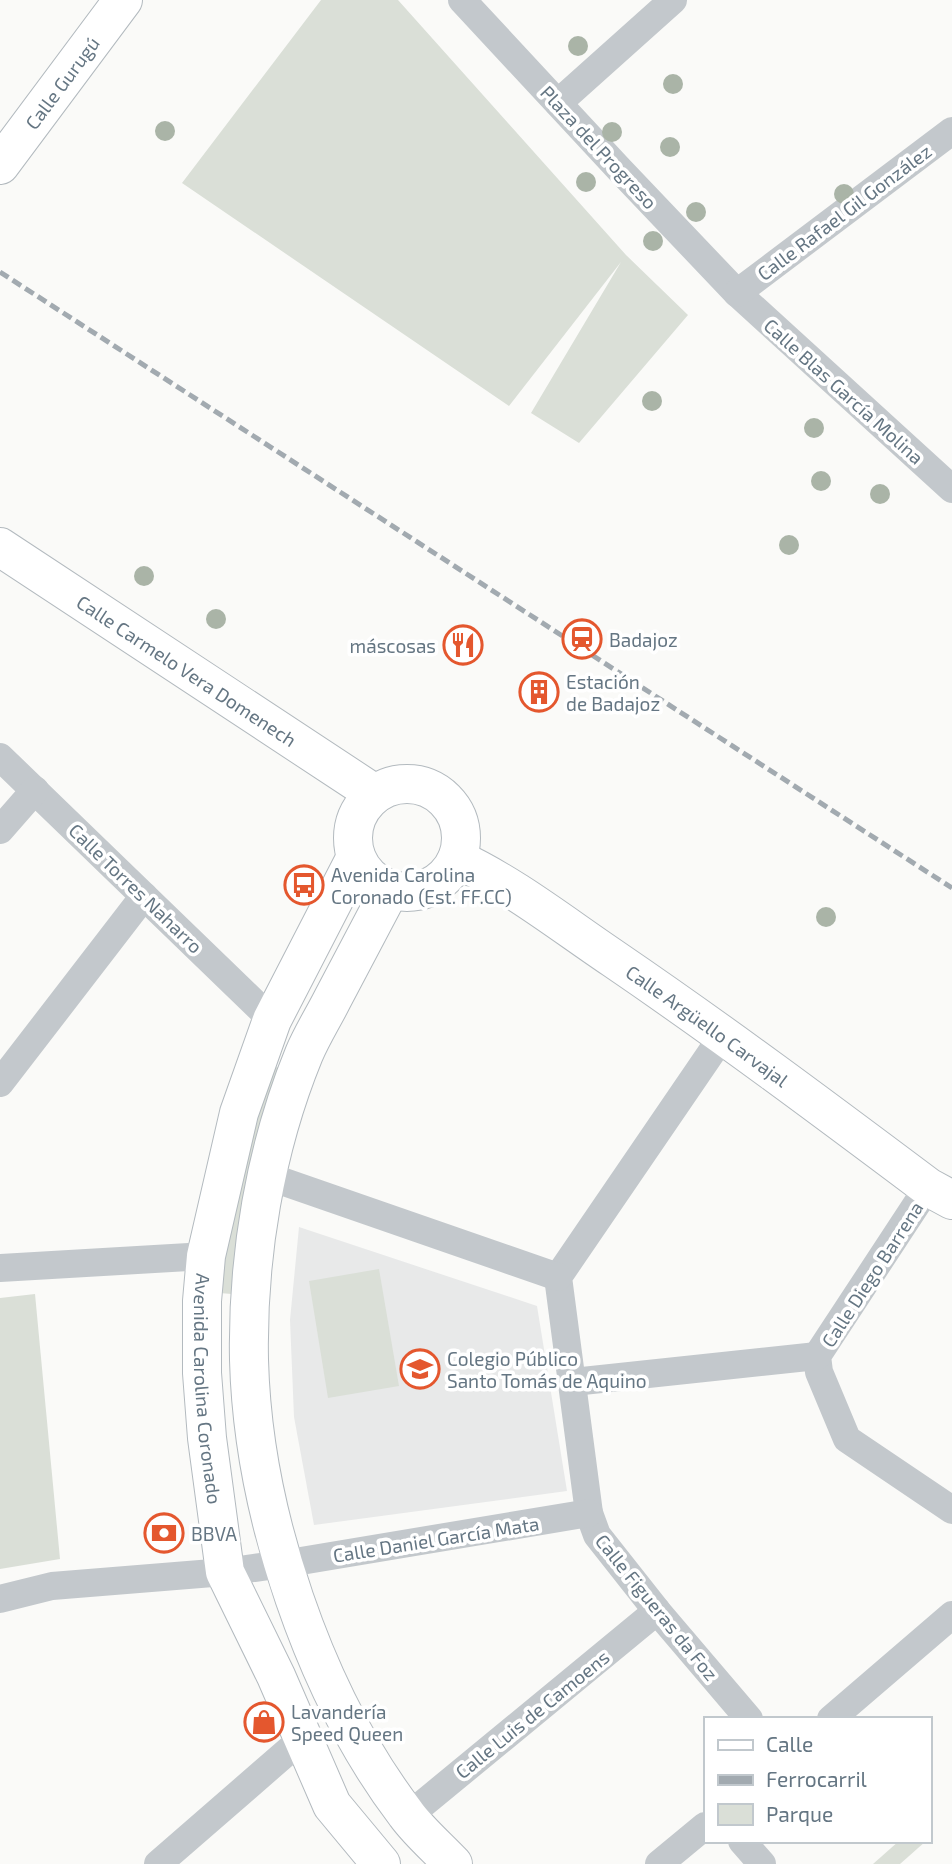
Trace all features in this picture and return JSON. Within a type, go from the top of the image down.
[{"type":"main road","name":"Calle Gurugú","points":[[0,165],[123,0]]},
{"type":"main road","name":"Calle Carmelo Vera Domenech","points":[[0,547],[375,794]]},
{"type":"main road","points":[[408,784],[426,788],[441,796],[452,809],[459,825],[461,842],[457,859],[448,873],[436,883],[422,890],[390,890],[370,877],[356,857],[352,840],[355,822],[362,807],[375,794],[391,786],[408,784]]},
{"type":"main road","name":"Avenida Carolina Coronado","points":[[356,857],[272,1020],[239,1113],[206,1256],[202,1300],[202,1373],[207,1438],[225,1572],[276,1676],[332,1805],[381,1864]]},
{"type":"main road","name":"Calle Argüello Carvajal","points":[[457,859],[494,877],[724,1034],[940,1193]]},
{"type":"main road","name":"Avenida Carolina Coronado","points":[[390,890],[304,1052],[283,1116],[267,1176],[254,1247],[249,1308],[249,1362],[259,1454],[283,1564],[323,1672],[364,1754],[407,1816],[453,1864]]},
{"type":"street","name":"Plaza del Progreso","points":[[462,0],[737,293]]},
{"type":"street","points":[[558,103],[673,0]]},
{"type":"street","name":"Calle Rafael Gil González","points":[[737,293],[952,131]]},
{"type":"street","name":"Calle Blas García Molina","points":[[737,293],[952,489]]},
{"type":"street","name":"Calle Torres Naharro","points":[[0,757],[272,1020]]},
{"type":"street","points":[[0,830],[36,790]]},
{"type":"street","points":[[0,1083],[144,896]]},
{"type":"street","points":[[267,1176],[558,1277],[724,1034]]},
{"type":"street","name":"Calle Diego Barrena","points":[[940,1193],[817,1356],[819,1373],[847,1439],[952,1510]]},
{"type":"street","points":[[0,1268],[206,1256]]},
{"type":"street","name":"Calle Figueras da Foz","points":[[558,1277],[589,1513],[597,1535],[657,1611],[747,1717]]},
{"type":"street","points":[[573,1382],[817,1356]]},
{"type":"street","name":"Calle Daniel García Mata","points":[[283,1564],[589,1513]]},
{"type":"street","points":[[0,1599],[52,1586],[225,1572],[283,1564]]},
{"type":"street","name":"Calle Luis de Camoens","points":[[407,1816],[657,1611]]},
{"type":"street","points":[[833,1717],[952,1615]]},
{"type":"street","points":[[168,1861],[303,1738]]},
{"type":"street","points":[[659,1864],[704,1827]]},
{"type":"street","points":[[744,1843],[762,1864]]},
{"type":"shaded area","name":"Colegio Público Santo Tomás de Aquino","points":[[299,1227],[537,1306],[567,1491],[314,1525],[294,1417],[290,1320]]},
{"type":"green space","points":[[321,0],[398,0],[626,255],[688,315],[579,443],[531,413],[621,262],[509,406],[182,183]]},
{"type":"green space","points":[[272,1066],[283,1069],[232,1294],[219,1293],[225,1235],[252,1124]]},
{"type":"green space","points":[[379,1269],[399,1386],[328,1398],[309,1281]]},
{"type":"green space","points":[[35,1294],[60,1559],[0,1569],[0,1298]]},
{"type":"green space","points":[[897,1843],[924,1843],[900,1864],[873,1864]]},
{"type":"railway","points":[[0,272],[952,888]]},
{"type":"place","name":"Badajoz","points":[[582,639]]},
{"type":"place","name":"máscosas","points":[[463,645]]},
{"type":"place","name":"Estación de Badajoz","points":[[539,692]]},
{"type":"place","name":"Avenida Carolina Coronado (Est. FF.CC)","points":[[304,885]]},
{"type":"place","name":"Colegio Público Santo Tomás de Aquino","points":[[420,1369]]},
{"type":"place","name":"BBVA","points":[[164,1533]]},
{"type":"place","name":"Lavandería Speed Queen","points":[[264,1722]]}]
